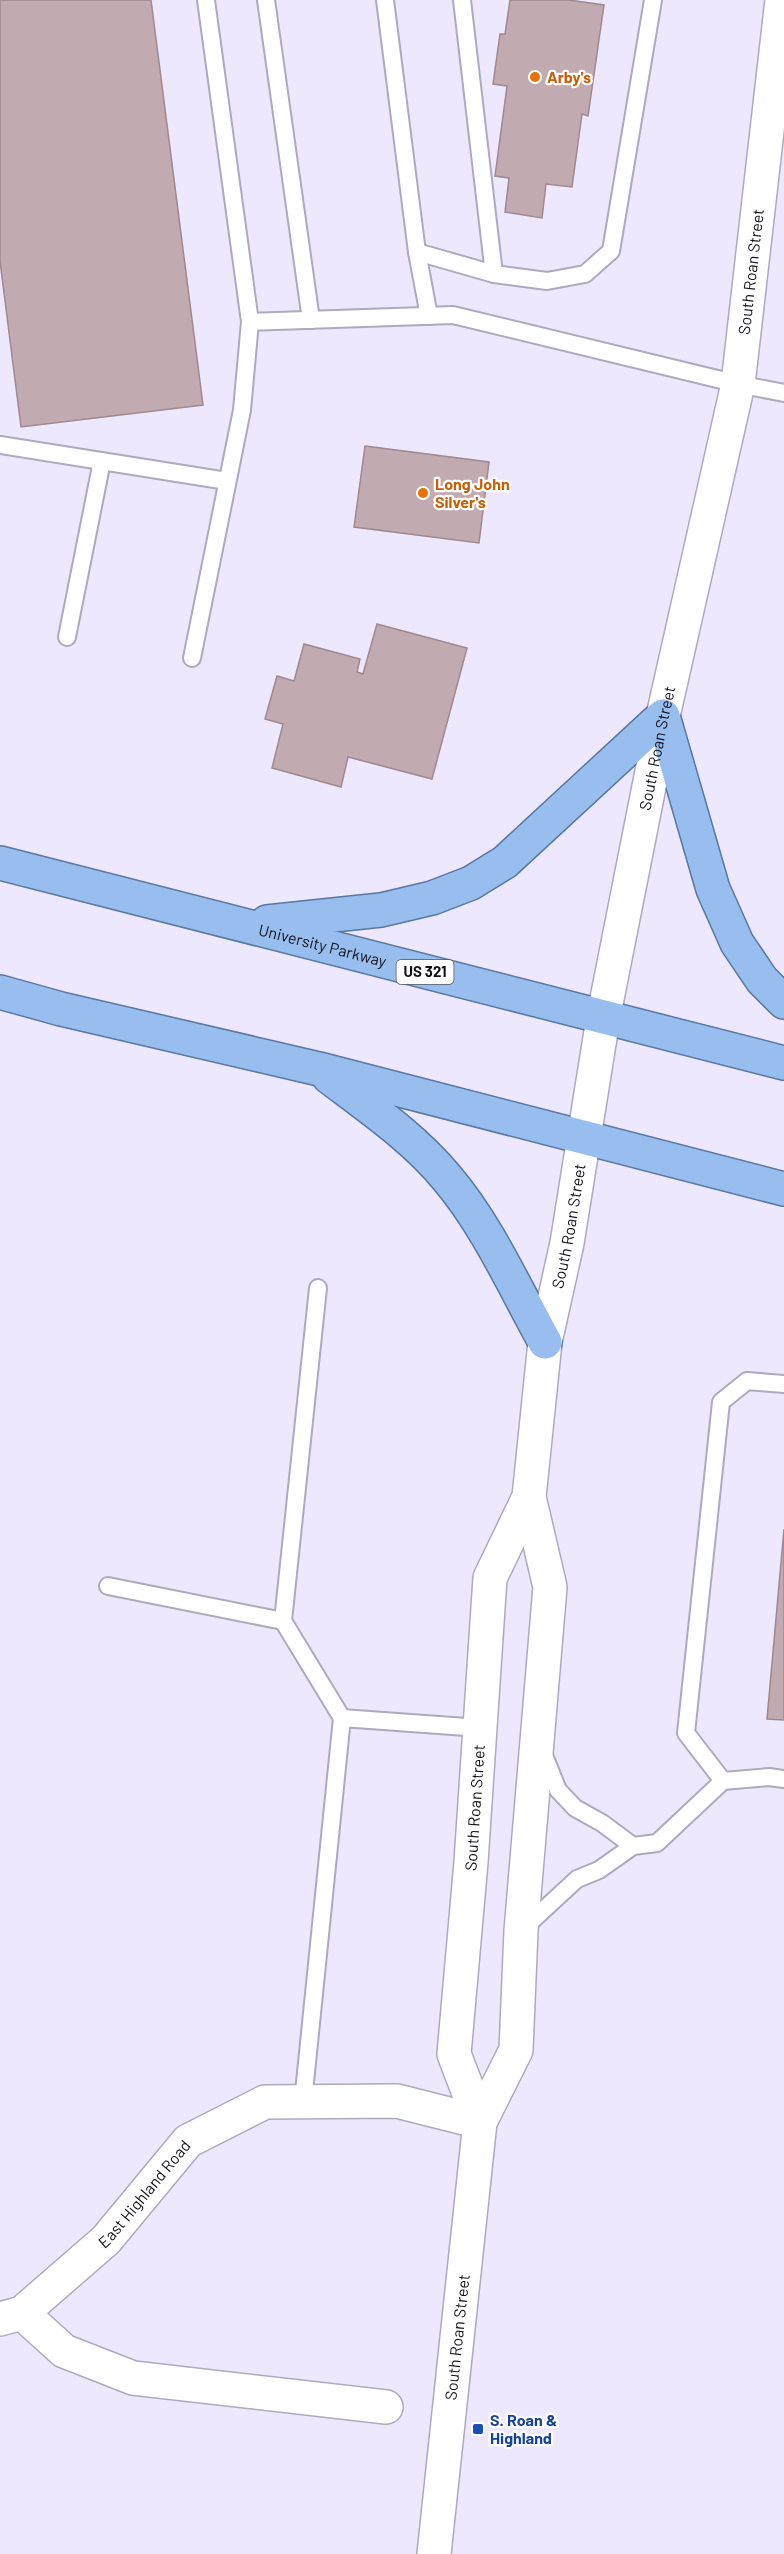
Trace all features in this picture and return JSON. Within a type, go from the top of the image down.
[{"type":"highway","points":[[247,925],[381,910],[432,898],[471,883],[505,862],[663,716],[713,890],[736,943],[762,980],[784,1002]]},
{"type":"highway","name":"University Parkway","points":[[0,863],[247,925],[603,1019],[784,1063]]},
{"type":"highway","points":[[0,992],[319,1069],[583,1139],[784,1189]]},
{"type":"highway","points":[[319,1069],[402,1133],[446,1177],[472,1211],[545,1342]]},
{"type":"main road","name":"South Roan Street","points":[[434,2554],[480,2122],[516,2050],[521,1931],[550,1587],[529,1497],[545,1342],[567,1243],[603,1019],[663,716],[738,384],[774,160],[782,0]]},
{"type":"main road","name":"South Roan Street","points":[[480,2122],[454,2054],[471,1862],[490,1578],[529,1497]]},
{"type":"main road","name":"East Highland Road","points":[[11,2316],[106,2240],[188,2141],[265,2102],[398,2102],[480,2122]]},
{"type":"main road","points":[[11,2316],[64,2352],[133,2379],[386,2407]]},
{"type":"lane","points":[[192,658],[242,410],[250,322],[206,0]]},
{"type":"lane","points":[[266,0],[311,320]]},
{"type":"lane","points":[[385,0],[417,252],[429,316]]},
{"type":"lane","points":[[462,0],[494,274]]},
{"type":"lane","points":[[417,252],[494,274],[547,282],[585,274],[611,250],[653,0]]},
{"type":"lane","points":[[250,322],[453,315],[784,393]]},
{"type":"lane","points":[[0,445],[227,481]]},
{"type":"lane","points":[[67,637],[102,461]]},
{"type":"lane","points":[[303,2102],[342,1718],[283,1621],[318,1288]]},
{"type":"lane","points":[[723,1781],[686,1733],[721,1402],[747,1381],[784,1384]]},
{"type":"lane","points":[[108,1586],[283,1621]]},
{"type":"lane","points":[[342,1718],[480,1728]]},
{"type":"lane","points":[[538,1741],[558,1790],[575,1808],[602,1823],[633,1846]]},
{"type":"lane","points":[[521,1931],[577,1879],[598,1870],[633,1846],[657,1843],[723,1781],[784,1779]]},
{"type":"building","points":[[0,0],[151,0],[203,405],[21,427],[0,261]]},
{"type":"building","points":[[510,0],[569,0],[604,5],[588,116],[582,114],[572,187],[546,184],[542,218],[505,212],[509,178],[495,176],[507,86],[493,84],[500,34],[505,34]]},
{"type":"building","points":[[365,446],[489,462],[479,543],[354,527]]},
{"type":"building","points":[[377,624],[467,648],[432,779],[348,757],[341,787],[272,768],[283,724],[265,719],[277,676],[294,681],[304,644],[360,659],[357,672],[363,674]]},
{"type":"building","points":[[784,1529],[784,1720],[767,1719]]},
{"type":"place","name":"Arby's","points":[[535,77]]},
{"type":"place","name":"Long John Silver's","points":[[423,493]]},
{"type":"place","name":"S. Roan & Highland","points":[[478,2429]]}]
